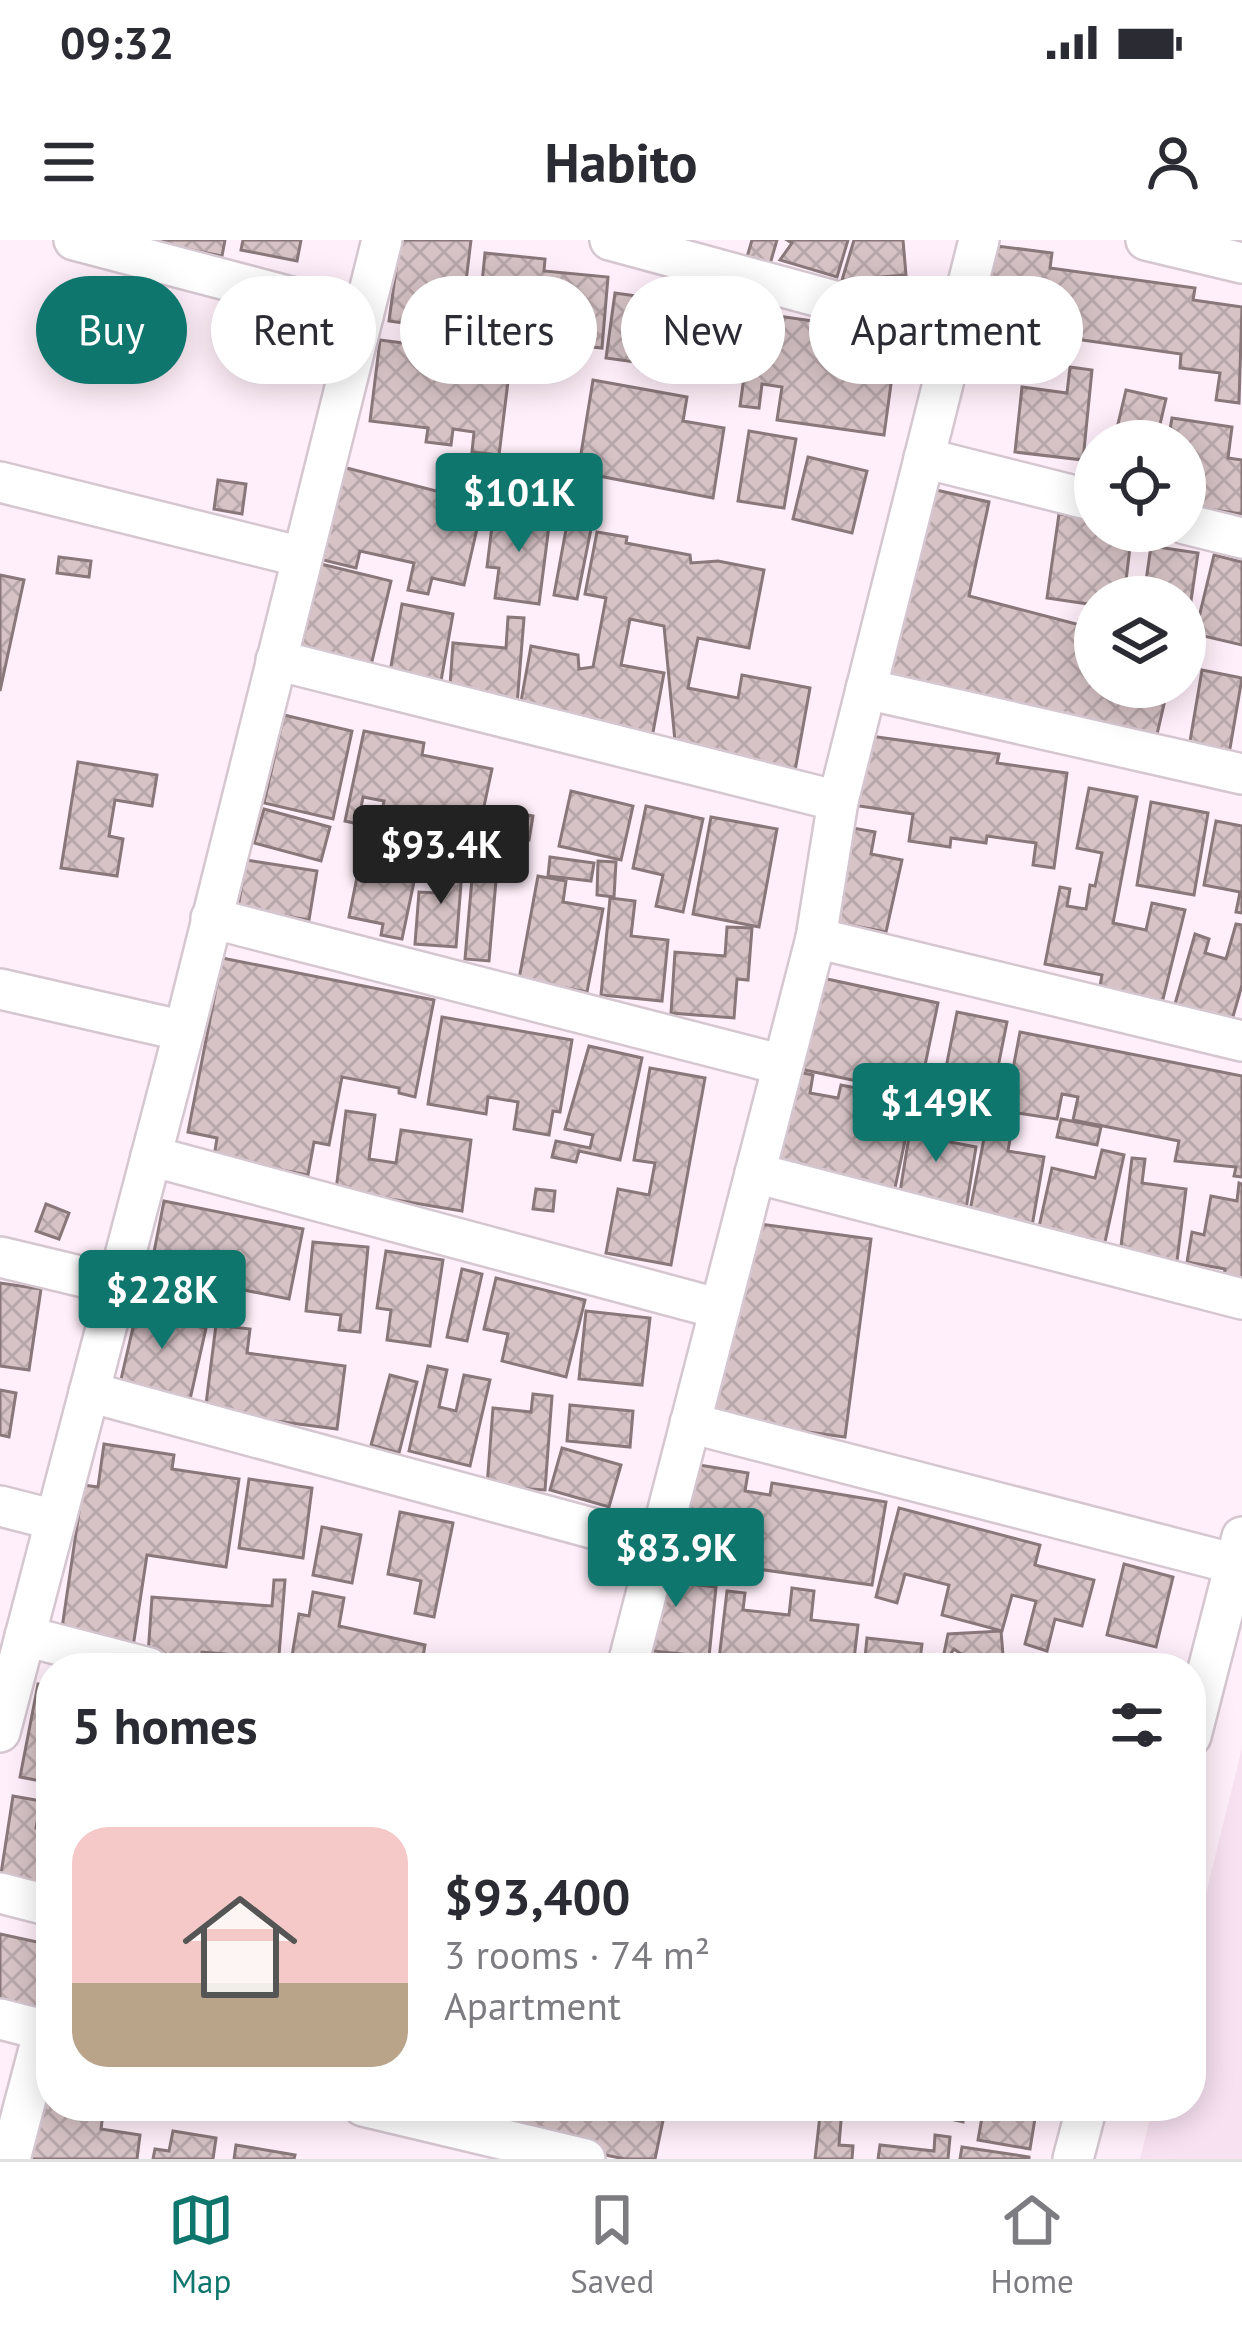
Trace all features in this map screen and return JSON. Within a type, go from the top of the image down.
[{"type":"street","points":[[74,240],[211,276]]},
{"type":"street","points":[[373,276],[382,240]]},
{"type":"street","points":[[610,240],[809,294]]},
{"type":"street","points":[[970,276],[979,240]]},
{"type":"street","points":[[1146,240],[1242,263]]},
{"type":"street","points":[[0,1732],[184,1031],[346,384]]},
{"type":"street","points":[[640,1653],[658,1546],[816,938],[838,801],[943,384]]},
{"type":"street","points":[[924,458],[1074,496]]},
{"type":"street","points":[[0,482],[302,557]]},
{"type":"street","points":[[1206,529],[1242,538]]},
{"type":"street","points":[[276,660],[838,801]]},
{"type":"street","points":[[866,689],[1242,774]]},
{"type":"street","points":[[212,918],[783,1065]]},
{"type":"street","points":[[816,938],[1242,1041]]},
{"type":"street","points":[[0,989],[184,1031]]},
{"type":"street","points":[[151,1156],[720,1309]]},
{"type":"street","points":[[755,1173],[1242,1299]]},
{"type":"street","points":[[0,1257],[117,1285]]},
{"type":"street","points":[[89,1392],[658,1546]]},
{"type":"street","points":[[690,1423],[1239,1550],[1206,1678]]},
{"type":"street","points":[[0,1506],[55,1520]]},
{"type":"street","points":[[25,1636],[91,1653]]},
{"type":"street","points":[[0,1893],[36,1902]]},
{"type":"street","points":[[0,2019],[36,2028]]},
{"type":"street","points":[[10,2159],[36,2069]]},
{"type":"street","points":[[437,2121],[506,2135],[585,2159]]},
{"type":"street","points":[[1073,2159],[1083,2121]]},
{"type":"shaded area","points":[[1242,1748],[1242,2159],[1140,2159],[1149,2121],[1206,2121],[1206,1893]]},
{"type":"building","points":[[162,240],[225,240],[222,256],[162,244]]},
{"type":"building","points":[[243,240],[301,240],[297,261],[241,250]]},
{"type":"building","points":[[400,240],[471,240],[467,276],[400,276],[400,323],[389,321]]},
{"type":"building","points":[[752,240],[777,240],[770,264],[747,257]]},
{"type":"building","points":[[787,240],[848,240],[837,276],[780,260],[792,243]]},
{"type":"building","points":[[854,240],[903,240],[906,275],[843,276]]},
{"type":"building","points":[[974,243],[1052,253],[1050,268],[1195,288],[1193,300],[1242,307],[1239,403],[1216,400],[1220,373],[1180,368],[1181,354],[1083,340],[1083,276],[970,276]]},
{"type":"building","points":[[485,253],[545,259],[544,271],[608,277],[602,348],[597,347],[597,276],[483,276]]},
{"type":"building","points":[[615,293],[621,294],[621,360],[606,358]]},
{"type":"building","points":[[785,317],[809,320],[809,384],[891,384],[884,435],[777,420],[782,387],[762,384],[785,384]]},
{"type":"building","points":[[380,340],[400,343],[400,384],[508,384],[499,455],[472,452],[474,432],[453,429],[451,445],[426,442],[428,428],[370,421]]},
{"type":"building","points":[[1083,369],[1092,370],[1087,420],[1074,420],[1074,459],[1015,452],[1022,387],[1067,393],[1068,384],[1083,384]]},
{"type":"building","points":[[597,381],[687,397],[683,421],[724,428],[713,498],[578,472],[592,384]]},
{"type":"building","points":[[743,384],[762,384],[759,408],[740,406]]},
{"type":"building","points":[[1126,390],[1166,399],[1161,420],[1119,420]]},
{"type":"building","points":[[1206,423],[1232,427],[1228,458],[1242,460],[1242,514],[1206,509]]},
{"type":"building","points":[[749,431],[796,439],[784,508],[738,501]]},
{"type":"building","points":[[808,457],[867,471],[852,533],[793,519]]},
{"type":"building","points":[[343,467],[483,503],[464,585],[432,578],[428,594],[408,590],[414,563],[360,551],[356,568],[323,560]]},
{"type":"building","points":[[218,480],[246,484],[242,514],[214,509]]},
{"type":"building","points":[[914,485],[989,502],[969,596],[1074,624],[1074,708],[1163,708],[1155,743],[871,680]]},
{"type":"building","points":[[494,510],[550,518],[539,604],[495,598],[499,568],[487,567]]},
{"type":"building","points":[[1059,514],[1074,516],[1074,552],[1129,552],[1127,576],[1074,576],[1074,602],[1047,598]]},
{"type":"building","points":[[567,524],[591,529],[577,599],[554,595]]},
{"type":"building","points":[[597,532],[627,537],[626,543],[690,555],[691,563],[718,561],[764,570],[749,648],[698,638],[688,688],[738,698],[742,675],[810,688],[795,771],[677,762],[664,626],[630,619],[621,665],[664,673],[651,743],[518,718],[531,646],[578,655],[579,669],[593,667],[606,598],[585,594]]},
{"type":"building","points":[[1150,552],[1198,553],[1195,576],[1147,576]]},
{"type":"building","points":[[1214,555],[1242,562],[1242,645],[1206,637],[1206,588]]},
{"type":"building","points":[[59,557],[91,561],[89,577],[57,573]]},
{"type":"building","points":[[321,564],[391,581],[369,674],[299,657]]},
{"type":"building","points":[[0,575],[24,580],[0,691]]},
{"type":"building","points":[[402,604],[453,614],[439,692],[388,683]]},
{"type":"building","points":[[508,617],[524,618],[517,705],[449,700],[453,643],[506,648]]},
{"type":"building","points":[[1206,671],[1242,678],[1228,760],[1188,753],[1196,708],[1206,708]]},
{"type":"building","points":[[284,715],[352,731],[333,819],[264,803]]},
{"type":"building","points":[[364,731],[424,743],[422,755],[492,769],[480,825],[412,811],[407,836],[378,830],[384,801],[363,797],[358,824],[345,821]]},
{"type":"building","points":[[856,734],[999,754],[997,763],[1067,773],[1054,868],[1033,865],[1036,843],[987,836],[986,843],[951,838],[950,847],[909,841],[913,814],[846,804]]},
{"type":"building","points":[[78,762],[157,775],[152,806],[115,800],[109,836],[123,839],[117,876],[61,868]]},
{"type":"building","points":[[1089,788],[1137,797],[1113,923],[1146,930],[1152,903],[1185,910],[1162,1003],[1099,991],[1102,975],[1045,964],[1060,887],[1070,889],[1067,906],[1086,909],[1090,885],[1095,886],[1102,853],[1077,848]]},
{"type":"building","points":[[571,791],[633,806],[621,860],[559,846]]},
{"type":"building","points":[[1151,802],[1208,813],[1194,895],[1137,885]]},
{"type":"building","points":[[646,806],[703,819],[683,912],[656,906],[663,875],[633,868]]},
{"type":"building","points":[[264,809],[330,827],[321,861],[254,843]]},
{"type":"building","points":[[506,811],[533,816],[529,840],[502,835]]},
{"type":"building","points":[[711,817],[777,829],[759,927],[693,914]]},
{"type":"building","points":[[1216,821],[1242,826],[1242,913],[1236,912],[1240,892],[1204,885]]},
{"type":"building","points":[[462,824],[477,827],[472,857],[456,854]]},
{"type":"building","points":[[830,824],[875,832],[871,854],[902,860],[886,932],[813,918]]},
{"type":"building","points":[[403,849],[420,853],[402,939],[381,935],[383,924],[349,917],[360,862],[398,870]]},
{"type":"building","points":[[440,857],[463,859],[456,947],[415,944],[419,892],[438,893]]},
{"type":"building","points":[[550,857],[594,863],[591,881],[548,876]]},
{"type":"building","points":[[246,860],[317,871],[309,920],[238,908]]},
{"type":"building","points":[[598,861],[616,862],[614,897],[597,895]]},
{"type":"building","points":[[473,867],[497,869],[489,961],[465,959]]},
{"type":"building","points":[[538,876],[566,881],[563,902],[603,909],[587,992],[519,979]]},
{"type":"building","points":[[610,898],[635,901],[631,936],[668,940],[662,1001],[601,995]]},
{"type":"building","points":[[1236,924],[1242,925],[1242,985],[1232,1020],[1175,1004],[1195,934],[1209,939],[1205,953],[1226,959]]},
{"type":"building","points":[[727,927],[752,928],[748,980],[737,979],[734,1018],[671,1013],[675,952],[725,956]]},
{"type":"building","points":[[222,958],[434,1000],[415,1097],[399,1093],[399,1088],[342,1077],[329,1145],[314,1142],[308,1175],[214,1157],[217,1138],[188,1132]]},
{"type":"building","points":[[804,974],[938,1003],[919,1094],[781,1065]]},
{"type":"building","points":[[957,1012],[1007,1022],[993,1092],[943,1083]]},
{"type":"building","points":[[442,1017],[572,1040],[560,1112],[553,1111],[549,1135],[514,1129],[518,1102],[488,1097],[486,1114],[428,1104]]},
{"type":"building","points":[[1020,1032],[1242,1076],[1242,1177],[1234,1176],[1236,1167],[1175,1161],[1179,1141],[1073,1120],[1078,1097],[1062,1094],[1057,1119],[1005,1111]]},
{"type":"building","points":[[589,1046],[642,1058],[620,1160],[579,1151],[576,1162],[552,1157],[556,1141],[590,1148],[593,1135],[565,1129]]},
{"type":"building","points":[[650,1068],[705,1078],[671,1265],[606,1253],[618,1189],[649,1195],[655,1163],[634,1160]]},
{"type":"building","points":[[778,1068],[813,1075],[810,1093],[838,1098],[841,1085],[866,1090],[863,1107],[910,1117],[895,1188],[758,1159]]},
{"type":"building","points":[[914,1106],[940,1110],[935,1139],[976,1147],[966,1209],[899,1198]]},
{"type":"building","points":[[346,1111],[375,1115],[369,1159],[396,1163],[401,1130],[471,1140],[462,1211],[336,1190]]},
{"type":"building","points":[[1061,1119],[1101,1127],[1097,1145],[1057,1137]]},
{"type":"building","points":[[987,1123],[1012,1128],[1008,1151],[1044,1157],[1031,1232],[968,1221]]},
{"type":"building","points":[[1102,1150],[1124,1155],[1103,1251],[1037,1236],[1052,1168],[1095,1178]]},
{"type":"building","points":[[1132,1158],[1145,1159],[1142,1183],[1186,1189],[1177,1261],[1120,1254]]},
{"type":"building","points":[[1239,1183],[1242,1278],[1224,1275],[1225,1269],[1187,1262],[1192,1232],[1204,1235],[1211,1196],[1237,1201]]},
{"type":"building","points":[[536,1189],[555,1191],[553,1211],[533,1209]]},
{"type":"building","points":[[164,1201],[303,1229],[289,1299],[229,1287],[233,1268],[154,1252]]},
{"type":"building","points":[[46,1204],[69,1213],[59,1239],[36,1231]]},
{"type":"building","points":[[724,1219],[871,1239],[845,1437],[698,1417]]},
{"type":"building","points":[[313,1242],[368,1247],[360,1332],[339,1330],[341,1315],[306,1311]]},
{"type":"building","points":[[386,1251],[443,1260],[430,1346],[387,1340],[391,1310],[377,1308]]},
{"type":"building","points":[[153,1262],[222,1270],[219,1295],[189,1291],[191,1279],[151,1274]]},
{"type":"building","points":[[462,1269],[482,1274],[467,1341],[447,1337]]},
{"type":"building","points":[[496,1278],[585,1300],[566,1377],[502,1361],[508,1334],[484,1329]]},
{"type":"building","points":[[0,1283],[41,1289],[29,1370],[0,1366]]},
{"type":"building","points":[[141,1293],[180,1302],[176,1321],[206,1328],[189,1404],[119,1388]]},
{"type":"building","points":[[586,1311],[650,1318],[642,1385],[579,1379]]},
{"type":"building","points":[[216,1325],[250,1329],[247,1353],[345,1366],[337,1429],[205,1412]]},
{"type":"building","points":[[428,1366],[447,1370],[439,1407],[456,1411],[464,1375],[490,1380],[470,1466],[409,1451]]},
{"type":"building","points":[[390,1375],[417,1382],[399,1453],[371,1445]]},
{"type":"building","points":[[0,1390],[16,1393],[9,1437],[0,1435]]},
{"type":"building","points":[[533,1394],[552,1396],[545,1490],[487,1486],[493,1408],[531,1412]]},
{"type":"building","points":[[570,1405],[633,1411],[630,1447],[567,1441]]},
{"type":"building","points":[[104,1444],[174,1455],[172,1469],[239,1479],[226,1567],[147,1555],[133,1647],[61,1635],[83,1485],[98,1487]]},
{"type":"building","points":[[562,1448],[621,1465],[609,1507],[550,1490]]},
{"type":"building","points":[[675,1461],[748,1473],[745,1491],[770,1495],[772,1483],[886,1502],[872,1585],[736,1566],[741,1537],[719,1533],[715,1555],[661,1546]]},
{"type":"building","points":[[249,1479],[312,1488],[303,1558],[239,1548]]},
{"type":"building","points":[[899,1508],[1040,1545],[1035,1565],[1094,1580],[1082,1626],[1055,1619],[1047,1651],[1025,1644],[1036,1601],[1012,1595],[1002,1631],[942,1615],[949,1585],[905,1574],[897,1603],[876,1597]]},
{"type":"building","points":[[400,1512],[453,1523],[434,1617],[415,1613],[421,1581],[388,1574]]},
{"type":"building","points":[[322,1527],[361,1535],[352,1583],[313,1575]]},
{"type":"building","points":[[654,1555],[693,1559],[690,1584],[716,1587],[709,1653],[635,1649]]},
{"type":"building","points":[[1124,1564],[1173,1577],[1156,1647],[1107,1635]]},
{"type":"building","points":[[274,1580],[285,1580],[279,1653],[148,1653],[152,1597],[272,1606]]},
{"type":"building","points":[[792,1588],[814,1591],[811,1620],[858,1625],[855,1653],[720,1653],[727,1591],[745,1593],[743,1610],[789,1615]]},
{"type":"building","points":[[313,1592],[344,1598],[339,1626],[425,1645],[424,1653],[292,1653],[299,1614],[309,1616]]},
{"type":"building","points":[[1001,1631],[1003,1653],[954,1649],[944,1653],[948,1634]]},
{"type":"building","points":[[867,1638],[922,1644],[921,1653],[866,1653]]},
{"type":"building","points":[[36,1694],[36,1780],[20,1777]]},
{"type":"building","points":[[13,1796],[36,1800],[36,1887],[0,1880]]},
{"type":"building","points":[[0,1934],[36,1942],[36,2018],[0,2013]]},
{"type":"building","points":[[21,2093],[36,2095],[36,2121],[102,2121],[101,2129],[140,2135],[137,2159],[11,2159]]},
{"type":"building","points":[[509,2121],[663,2121],[655,2159],[625,2159],[506,2135]]},
{"type":"building","points":[[819,2121],[841,2121],[839,2145],[853,2146],[852,2159],[815,2159]]},
{"type":"building","points":[[981,2121],[1035,2121],[1030,2149],[978,2140]]},
{"type":"building","points":[[173,2131],[216,2138],[213,2159],[153,2159],[155,2149],[169,2151]]},
{"type":"building","points":[[935,2135],[950,2137],[948,2159],[878,2159],[880,2145],[934,2151]]},
{"type":"building","points":[[236,2145],[295,2155],[294,2159],[234,2159]]},
{"type":"building","points":[[962,2147],[1029,2157],[1029,2159],[960,2159]]}]
